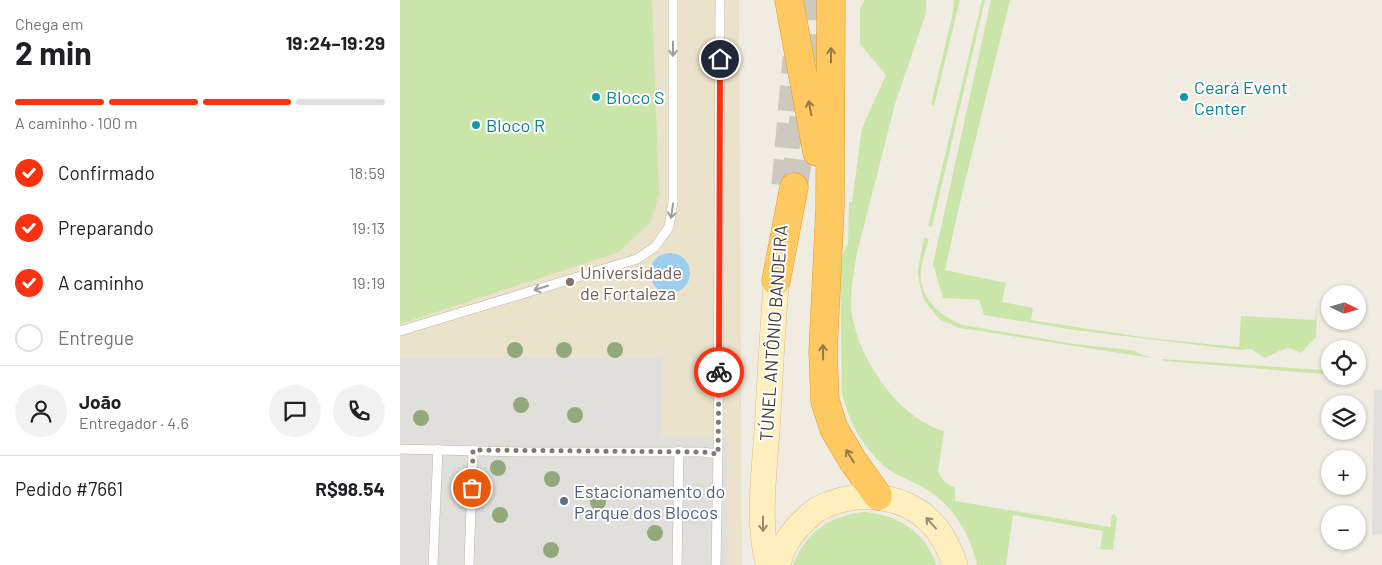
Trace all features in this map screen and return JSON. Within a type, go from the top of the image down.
[{"type":"highway","points":[[789,0],[819,167],[819,212],[825,278]]},
{"type":"highway","points":[[831,0],[830,208],[825,278],[823,352],[826,400],[834,428],[853,461],[878,496]]},
{"type":"highway","points":[[776,281],[789,186]]},
{"type":"main road","name":"TÚNEL ANTÔNIO BANDEIRA","points":[[769,565],[765,554],[763,533],[763,482],[776,281]]},
{"type":"main road","points":[[778,565],[779,556],[795,529],[818,508],[847,497],[878,496],[904,503],[927,518],[944,539],[955,565]]},
{"type":"lane","points":[[400,331],[637,259],[655,247],[669,227],[673,202],[673,0]]},
{"type":"lane","points":[[716,565],[720,0]]},
{"type":"lane","points":[[400,448],[702,452],[718,454]]},
{"type":"lane","points":[[433,565],[438,449]]},
{"type":"lane","points":[[469,565],[473,450]]},
{"type":"lane","points":[[677,565],[679,452]]},
{"type":"shaded area","name":"Universidade de Fortaleza","points":[[400,0],[739,0],[742,565],[400,565]]},
{"type":"shaded area","name":"Estacionamento do Parque dos Blocos","points":[[400,358],[663,358],[662,437],[727,437],[727,565],[400,565]]},
{"type":"shaded area","points":[[1374,390],[1382,390],[1382,534],[1372,535]]},
{"type":"green space","points":[[400,0],[652,0],[659,194],[651,222],[619,252],[400,324]]},
{"type":"green space","points":[[865,0],[926,0],[926,13],[895,104],[857,253],[852,284],[851,307],[856,331],[863,349],[883,384],[897,400],[911,414],[927,424],[944,431],[938,471],[949,485],[955,488],[955,501],[1110,527],[1112,515],[1114,514],[1117,518],[1113,550],[1100,549],[1103,531],[1013,515],[1006,565],[977,565],[965,531],[952,511],[944,502],[919,485],[893,473],[884,466],[863,442],[848,414],[842,394],[840,260],[848,244],[849,202],[852,202],[862,128],[886,75],[860,44],[860,8]]},
{"type":"green space","points":[[954,0],[960,0],[934,106],[931,104],[952,17]]},
{"type":"green space","points":[[982,0],[985,0],[932,227],[928,226]]},
{"type":"green space","points":[[991,0],[1010,0],[945,270],[1006,283],[1002,302],[1033,308],[1031,320],[1148,338],[1239,347],[1241,316],[1315,320],[1317,305],[1316,337],[1301,353],[1288,347],[1265,358],[1251,349],[1240,350],[1074,330],[984,315],[979,300],[943,298],[933,264]]},
{"type":"green space","points":[[924,238],[929,239],[921,269],[923,288],[927,297],[938,311],[954,321],[963,325],[1074,344],[1131,350],[1151,358],[960,328],[940,320],[924,300],[918,276]]},
{"type":"green space","points":[[1162,359],[1321,370],[1321,374],[1164,361]]},
{"type":"green space","points":[[863,512],[887,516],[908,526],[925,543],[936,565],[793,565],[804,544],[820,528],[839,517]]},
{"type":"water","points":[[670,253],[684,259],[690,273],[684,287],[670,293],[656,287],[650,273],[656,259]]},
{"type":"tunnel","points":[[794,187],[809,71],[812,0]]},
{"type":"tunnel","points":[[784,185],[795,57]]},
{"type":"way so far","points":[[472,488],[473,450],[524,452],[702,452],[718,454],[719,372]]},
{"type":"place","name":"Bloco S","points":[[596,97]]},
{"type":"place","name":"Ceará Event Center","points":[[1184,97]]},
{"type":"place","name":"Bloco R","points":[[476,125]]},
{"type":"place","name":"Universidade de Fortaleza","points":[[570,282]]},
{"type":"place","name":"Estacionamento do Parque dos Blocos","points":[[564,501]]},
{"type":"route","points":[[719,372],[720,59]]}]
